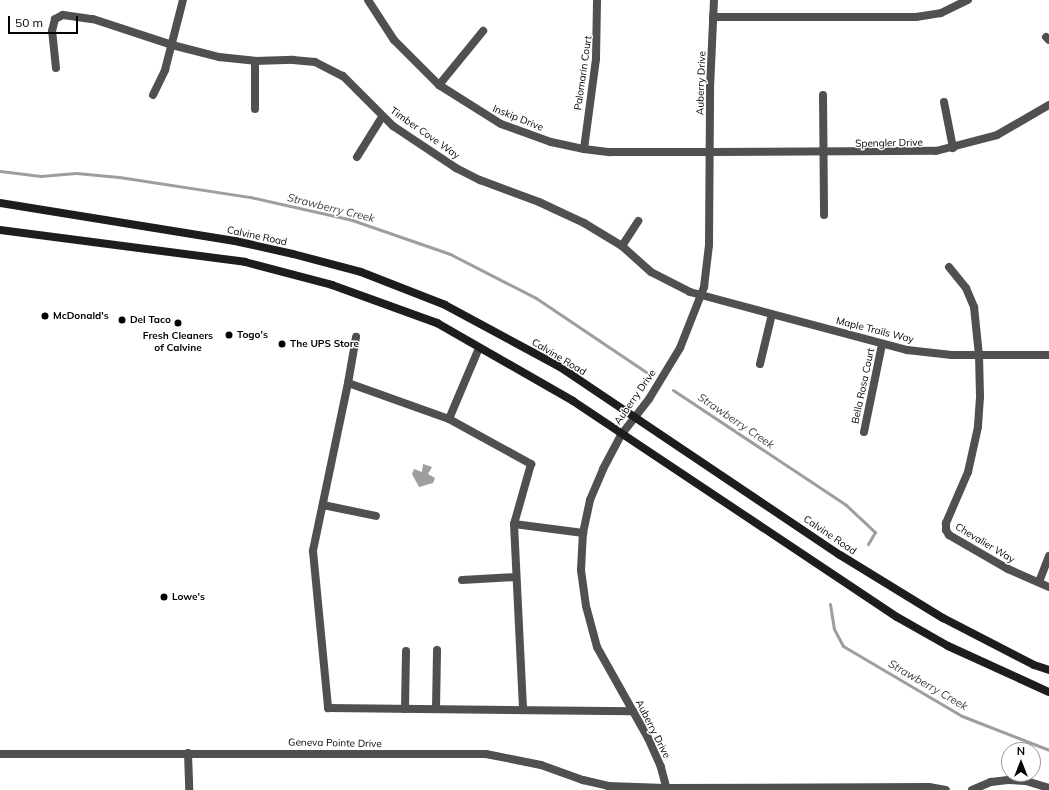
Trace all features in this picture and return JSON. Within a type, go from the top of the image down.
[{"type":"main road","name":"Calvine Road","points":[[0,204],[235,241],[361,272],[445,305],[560,367],[633,418],[743,488],[840,555],[943,618],[1034,665],[1049,670]]},
{"type":"main road","points":[[0,230],[245,262],[373,299],[437,323],[573,401],[621,435],[897,617],[948,646],[1049,692]]},
{"type":"street","points":[[153,95],[166,70],[183,0]]},
{"type":"street","name":"Inskip Drive","points":[[368,0],[394,40],[439,86],[501,124],[551,142],[584,149],[610,152],[710,152]]},
{"type":"street","name":"Palomarin Court","points":[[584,149],[596,59],[599,12],[597,0]]},
{"type":"street","name":"Auberry Drive","points":[[666,789],[662,767],[598,647],[590,620],[581,570],[583,533],[590,500],[621,435],[649,398],[672,360],[685,337],[701,295],[709,245],[714,0]]},
{"type":"street","points":[[713,17],[916,17],[941,13],[968,0]]},
{"type":"street","name":"Timber Cove Way","points":[[56,68],[52,31],[55,19],[63,15],[93,19],[172,45],[219,57],[255,61],[305,60],[329,67],[351,82],[382,117],[456,168],[480,180],[560,211],[622,246],[652,272],[701,295]]},
{"type":"street","points":[[439,86],[483,31]]},
{"type":"street","points":[[255,61],[255,110]]},
{"type":"street","points":[[823,95],[824,215]]},
{"type":"street","points":[[944,102],[953,148]]},
{"type":"street","name":"Spengler Drive","points":[[710,152],[916,153],[953,148],[1007,130],[1049,105]]},
{"type":"street","points":[[356,157],[382,117]]},
{"type":"street","points":[[622,246],[638,221]]},
{"type":"street","points":[[949,267],[966,288],[974,307],[980,355]]},
{"type":"street","name":"Maple Trails Way","points":[[701,295],[906,350],[980,355],[1049,354]]},
{"type":"street","points":[[760,364],[772,314]]},
{"type":"street","points":[[356,337],[348,383],[313,551],[328,708],[633,711]]},
{"type":"street","name":"Bella Rosa Court","points":[[864,432],[882,344]]},
{"type":"street","points":[[448,419],[479,348]]},
{"type":"street","name":"Chevalier Way","points":[[980,355],[980,397],[975,444],[964,484],[946,523],[946,530],[949,534],[1008,569],[1049,587]]},
{"type":"street","points":[[348,383],[448,419],[531,464],[514,524],[523,709]]},
{"type":"street","points":[[323,505],[376,516]]},
{"type":"street","points":[[514,524],[583,533]]},
{"type":"street","points":[[1039,582],[1049,556]]},
{"type":"street","points":[[462,580],[516,577]]},
{"type":"street","points":[[436,709],[437,650]]},
{"type":"street","points":[[405,709],[406,651]]},
{"type":"street","points":[[188,753],[189,790]]},
{"type":"street","name":"Geneva Pointe Drive","points":[[0,754],[486,754],[541,765],[583,780],[608,786],[666,789],[929,787],[946,790]]},
{"type":"street","points":[[972,790],[992,782],[1008,780],[1026,781],[1049,788]]},
{"type":"shaded area","points":[[423,464],[432,467],[428,474],[435,478],[433,483],[419,487],[412,474],[414,469],[422,472]]},
{"type":"waterway","name":"Strawberry Creek","points":[[0,171],[41,176],[76,173],[119,177],[250,197],[352,220],[450,254],[536,298],[646,372]]},
{"type":"waterway","name":"Strawberry Creek","points":[[673,390],[846,505],[875,532],[868,544]]},
{"type":"waterway","name":"Strawberry Creek","points":[[830,604],[834,629],[843,646],[962,716],[1049,750]]},
{"type":"place","name":"McDonald's","points":[[45,316]]},
{"type":"place","name":"Del Taco","points":[[122,320]]},
{"type":"place","name":"Fresh Cleaners of Calvine","points":[[178,323]]},
{"type":"place","name":"Togo's","points":[[229,335]]},
{"type":"place","name":"The UPS Store","points":[[282,344]]},
{"type":"place","name":"Lowe's","points":[[164,597]]}]
